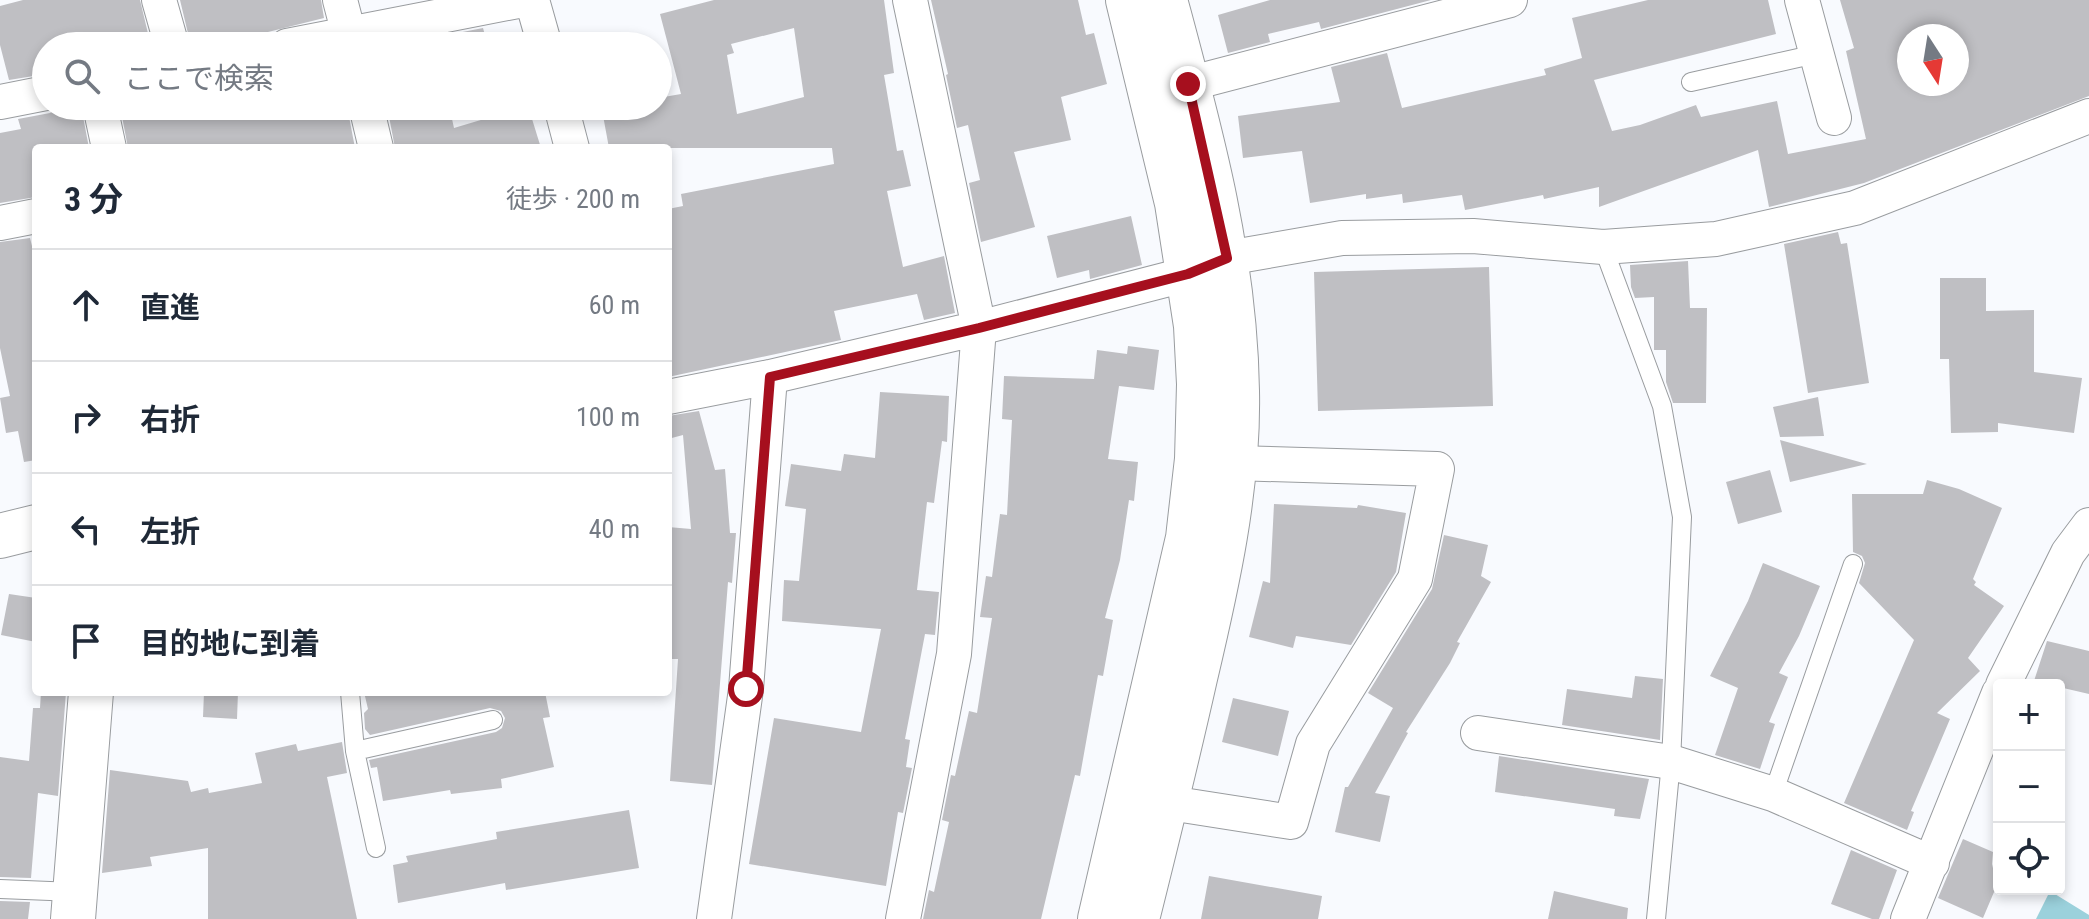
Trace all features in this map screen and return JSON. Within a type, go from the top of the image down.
[{"type":"street","points":[[159,0],[168,32]]},
{"type":"street","points":[[340,0],[348,32]]},
{"type":"street","points":[[385,32],[523,0]]},
{"type":"street","points":[[532,0],[541,32]]},
{"type":"street","points":[[903,919],[954,654],[979,328],[910,0]]},
{"type":"street","points":[[1128,0],[1177,203],[1208,266],[1196,326],[1199,384],[1197,459],[1188,538],[1147,800],[1137,919]]},
{"type":"street","points":[[1100,919],[1147,800],[1210,614],[1234,463],[1237,393],[1208,266],[1188,84],[1165,0]]},
{"type":"street","points":[[1188,84],[1510,0]]},
{"type":"street","points":[[1802,0],[1834,118]]},
{"type":"street","points":[[0,102],[32,96]]},
{"type":"street","points":[[672,396],[770,377],[979,328],[1208,266],[1342,238],[1473,236],[1603,247],[1716,239],[1855,208],[2089,116]]},
{"type":"street","points":[[103,120],[108,144]]},
{"type":"street","points":[[369,120],[375,144]]},
{"type":"street","points":[[565,120],[571,144]]},
{"type":"street","points":[[0,223],[32,217]]},
{"type":"street","points":[[714,919],[746,689],[770,377]]},
{"type":"street","points":[[1147,800],[1291,822],[1313,744],[1415,579],[1437,469],[1234,463]]},
{"type":"street","points":[[2007,679],[2079,555],[2089,525]]},
{"type":"street","points":[[0,536],[32,528]]},
{"type":"street","points":[[74,906],[91,696]]},
{"type":"street","points":[[1908,919],[1993,708]]},
{"type":"street","points":[[1478,733],[1671,762],[1773,794],[1932,863]]},
{"type":"lane","points":[[1691,82],[1816,54]]},
{"type":"lane","points":[[1603,247],[1662,406],[1682,517],[1671,762],[1656,919]]},
{"type":"lane","points":[[1773,794],[1853,564]]},
{"type":"lane","points":[[350,696],[355,751],[376,848]]},
{"type":"lane","points":[[355,751],[493,720]]},
{"type":"lane","points":[[0,889],[74,906]]},
{"type":"water","points":[[2048,895],[2056,895],[2089,915],[2089,919],[2036,919]]},
{"type":"building","points":[[23,0],[140,0],[148,32],[32,32],[32,76],[9,80],[0,45],[0,6]]},
{"type":"building","points":[[180,0],[321,0],[324,18],[268,32],[188,32]]},
{"type":"building","points":[[714,0],[884,0],[894,73],[884,75],[897,151],[903,150],[911,186],[887,191],[903,267],[944,256],[955,313],[924,320],[917,294],[834,311],[841,340],[672,376],[672,208],[683,206],[681,194],[834,164],[832,148],[672,148],[672,144],[608,144],[604,120],[672,120],[672,96],[681,94],[672,60],[672,32],[665,32],[660,14]],"holes":[[[794,28],[804,97],[737,114],[727,55],[734,53],[731,44]]]},
{"type":"building","points":[[931,0],[1078,0],[1086,35],[1094,33],[1107,84],[1061,97],[1071,140],[1014,152],[1035,227],[981,242],[969,183],[980,180],[968,125],[957,128]]},
{"type":"building","points":[[1270,0],[1431,0],[1321,29],[1319,22],[1268,34],[1270,42],[1228,53],[1218,15]]},
{"type":"building","points":[[1648,0],[1768,0],[1776,34],[1594,80],[1612,131],[1640,125],[1696,105],[1701,117],[1777,101],[1788,154],[1866,139],[1846,51],[1854,48],[1840,0],[2089,0],[2089,96],[1864,183],[1769,207],[1758,150],[1599,207],[1599,187],[1544,199],[1543,195],[1465,210],[1462,195],[1403,203],[1402,194],[1366,199],[1366,194],[1310,203],[1302,151],[1243,158],[1238,116],[1340,102],[1331,67],[1387,53],[1402,108],[1546,75],[1544,69],[1582,58],[1572,18]]},
{"type":"building","points":[[483,28],[484,32],[463,32]]},
{"type":"building","points":[[32,116],[32,120],[84,120],[88,144],[32,144],[32,198],[0,203],[0,133],[21,129],[18,119]]},
{"type":"building","points":[[123,120],[350,120],[354,144],[127,144]]},
{"type":"building","points":[[390,120],[452,120],[454,128],[481,120],[532,120],[540,144],[394,144]]},
{"type":"building","points":[[1131,216],[1142,265],[1090,279],[1089,270],[1057,278],[1047,236]]},
{"type":"building","points":[[1838,232],[1841,244],[1847,243],[1869,383],[1808,393],[1784,244]]},
{"type":"building","points":[[30,238],[32,246],[32,461],[24,462],[18,431],[6,433],[0,398],[10,396],[0,348],[0,242]]},
{"type":"building","points":[[1688,261],[1690,308],[1707,308],[1706,403],[1673,403],[1666,382],[1666,350],[1654,350],[1654,297],[1635,298],[1631,287],[1630,265]]},
{"type":"building","points":[[1489,267],[1493,406],[1318,411],[1314,272]]},
{"type":"building","points":[[1940,278],[1986,278],[1986,311],[2034,310],[2034,372],[2082,378],[2074,433],[1998,423],[1998,432],[1951,433],[1949,359],[1940,359]]},
{"type":"building","points":[[1128,346],[1159,350],[1154,390],[1119,386],[1108,459],[1138,462],[1134,501],[1129,500],[1120,560],[1105,618],[1113,620],[1103,676],[1098,675],[1080,776],[1075,775],[1041,919],[923,919],[929,890],[934,892],[949,822],[942,820],[951,775],[955,776],[969,711],[977,713],[992,618],[980,617],[986,576],[992,577],[1000,514],[1007,515],[1012,420],[1002,419],[1004,376],[1094,379],[1097,350],[1127,354]]},
{"type":"building","points":[[880,392],[949,396],[947,442],[942,441],[934,503],[927,502],[917,590],[939,592],[935,635],[925,634],[905,739],[910,740],[906,767],[912,768],[903,813],[898,812],[886,886],[749,864],[774,718],[861,732],[881,629],[782,621],[784,580],[799,581],[806,509],[785,506],[791,464],[841,471],[844,454],[875,458]]},
{"type":"building","points":[[1818,397],[1824,436],[1780,437],[1773,407]]},
{"type":"building","points":[[699,411],[715,470],[725,469],[730,533],[736,533],[732,583],[728,582],[712,785],[670,781],[678,659],[672,659],[672,527],[691,529],[683,435],[672,438],[672,415]]},
{"type":"building","points":[[1780,440],[1867,464],[1790,482]]},
{"type":"building","points":[[1770,470],[1782,512],[1738,524],[1726,482]]},
{"type":"building","points":[[1927,480],[1959,489],[2002,508],[1973,579],[1976,582],[1974,585],[2004,606],[1968,658],[1980,671],[1937,713],[1950,719],[1911,811],[1914,812],[1907,830],[1844,803],[1914,640],[1859,583],[1865,563],[1862,556],[1853,552],[1852,494],[1923,494]]},
{"type":"building","points":[[1274,504],[1357,508],[1358,505],[1406,513],[1396,572],[1351,645],[1296,636],[1293,648],[1249,637],[1263,581],[1270,583]]},
{"type":"building","points":[[1444,535],[1488,545],[1481,576],[1491,582],[1457,642],[1460,643],[1450,663],[1406,732],[1375,793],[1390,796],[1380,842],[1335,832],[1345,787],[1348,787],[1393,708],[1368,693],[1432,589]]},
{"type":"building","points":[[1763,563],[1820,586],[1779,673],[1788,677],[1769,722],[1775,724],[1760,769],[1715,755],[1738,688],[1710,676],[1748,601]]},
{"type":"building","points":[[9,594],[32,597],[32,641],[1,635]]},
{"type":"building","points":[[2047,641],[2089,651],[2089,694],[2065,688],[2065,679],[2035,679]]},
{"type":"building","points":[[1635,676],[1663,679],[1660,740],[1562,725],[1567,689],[1632,698]]},
{"type":"building","points":[[41,696],[66,696],[58,796],[38,793],[31,878],[0,877],[0,757],[29,761],[33,708],[40,708]]},
{"type":"building","points":[[204,696],[238,696],[237,719],[203,717]]},
{"type":"building","points":[[365,696],[546,696],[550,717],[543,718],[554,767],[501,779],[502,788],[451,794],[450,790],[383,801],[377,767],[371,768],[369,760],[496,732],[502,728],[505,718],[501,711],[490,708],[370,735],[365,729],[364,713],[368,709]]},
{"type":"building","points":[[1233,698],[1289,711],[1278,756],[1222,742]]},
{"type":"building","points":[[342,742],[347,773],[327,777],[357,919],[208,919],[208,848],[150,857],[152,866],[102,873],[110,770],[188,781],[191,792],[208,788],[209,793],[262,783],[255,753],[296,744],[298,751]]},
{"type":"building","points":[[1499,756],[1649,779],[1640,819],[1614,816],[1615,809],[1495,792]]},
{"type":"building","points":[[629,810],[639,868],[506,890],[505,883],[398,903],[393,865],[408,862],[406,856],[497,839],[496,832]]},
{"type":"building","points":[[1963,839],[1993,852],[1993,894],[1983,918],[1938,898]]},
{"type":"building","points":[[1851,850],[1897,870],[1879,919],[1831,904]]},
{"type":"building","points":[[1209,876],[1322,896],[1318,919],[1201,919]]},
{"type":"building","points":[[1554,891],[1628,908],[1627,919],[1548,919]]},
{"type":"building","points":[[0,901],[30,902],[28,919],[0,919]]},
{"type":"route","points":[[746,689],[770,377],[979,328],[1188,274],[1227,258],[1188,84]]}]
